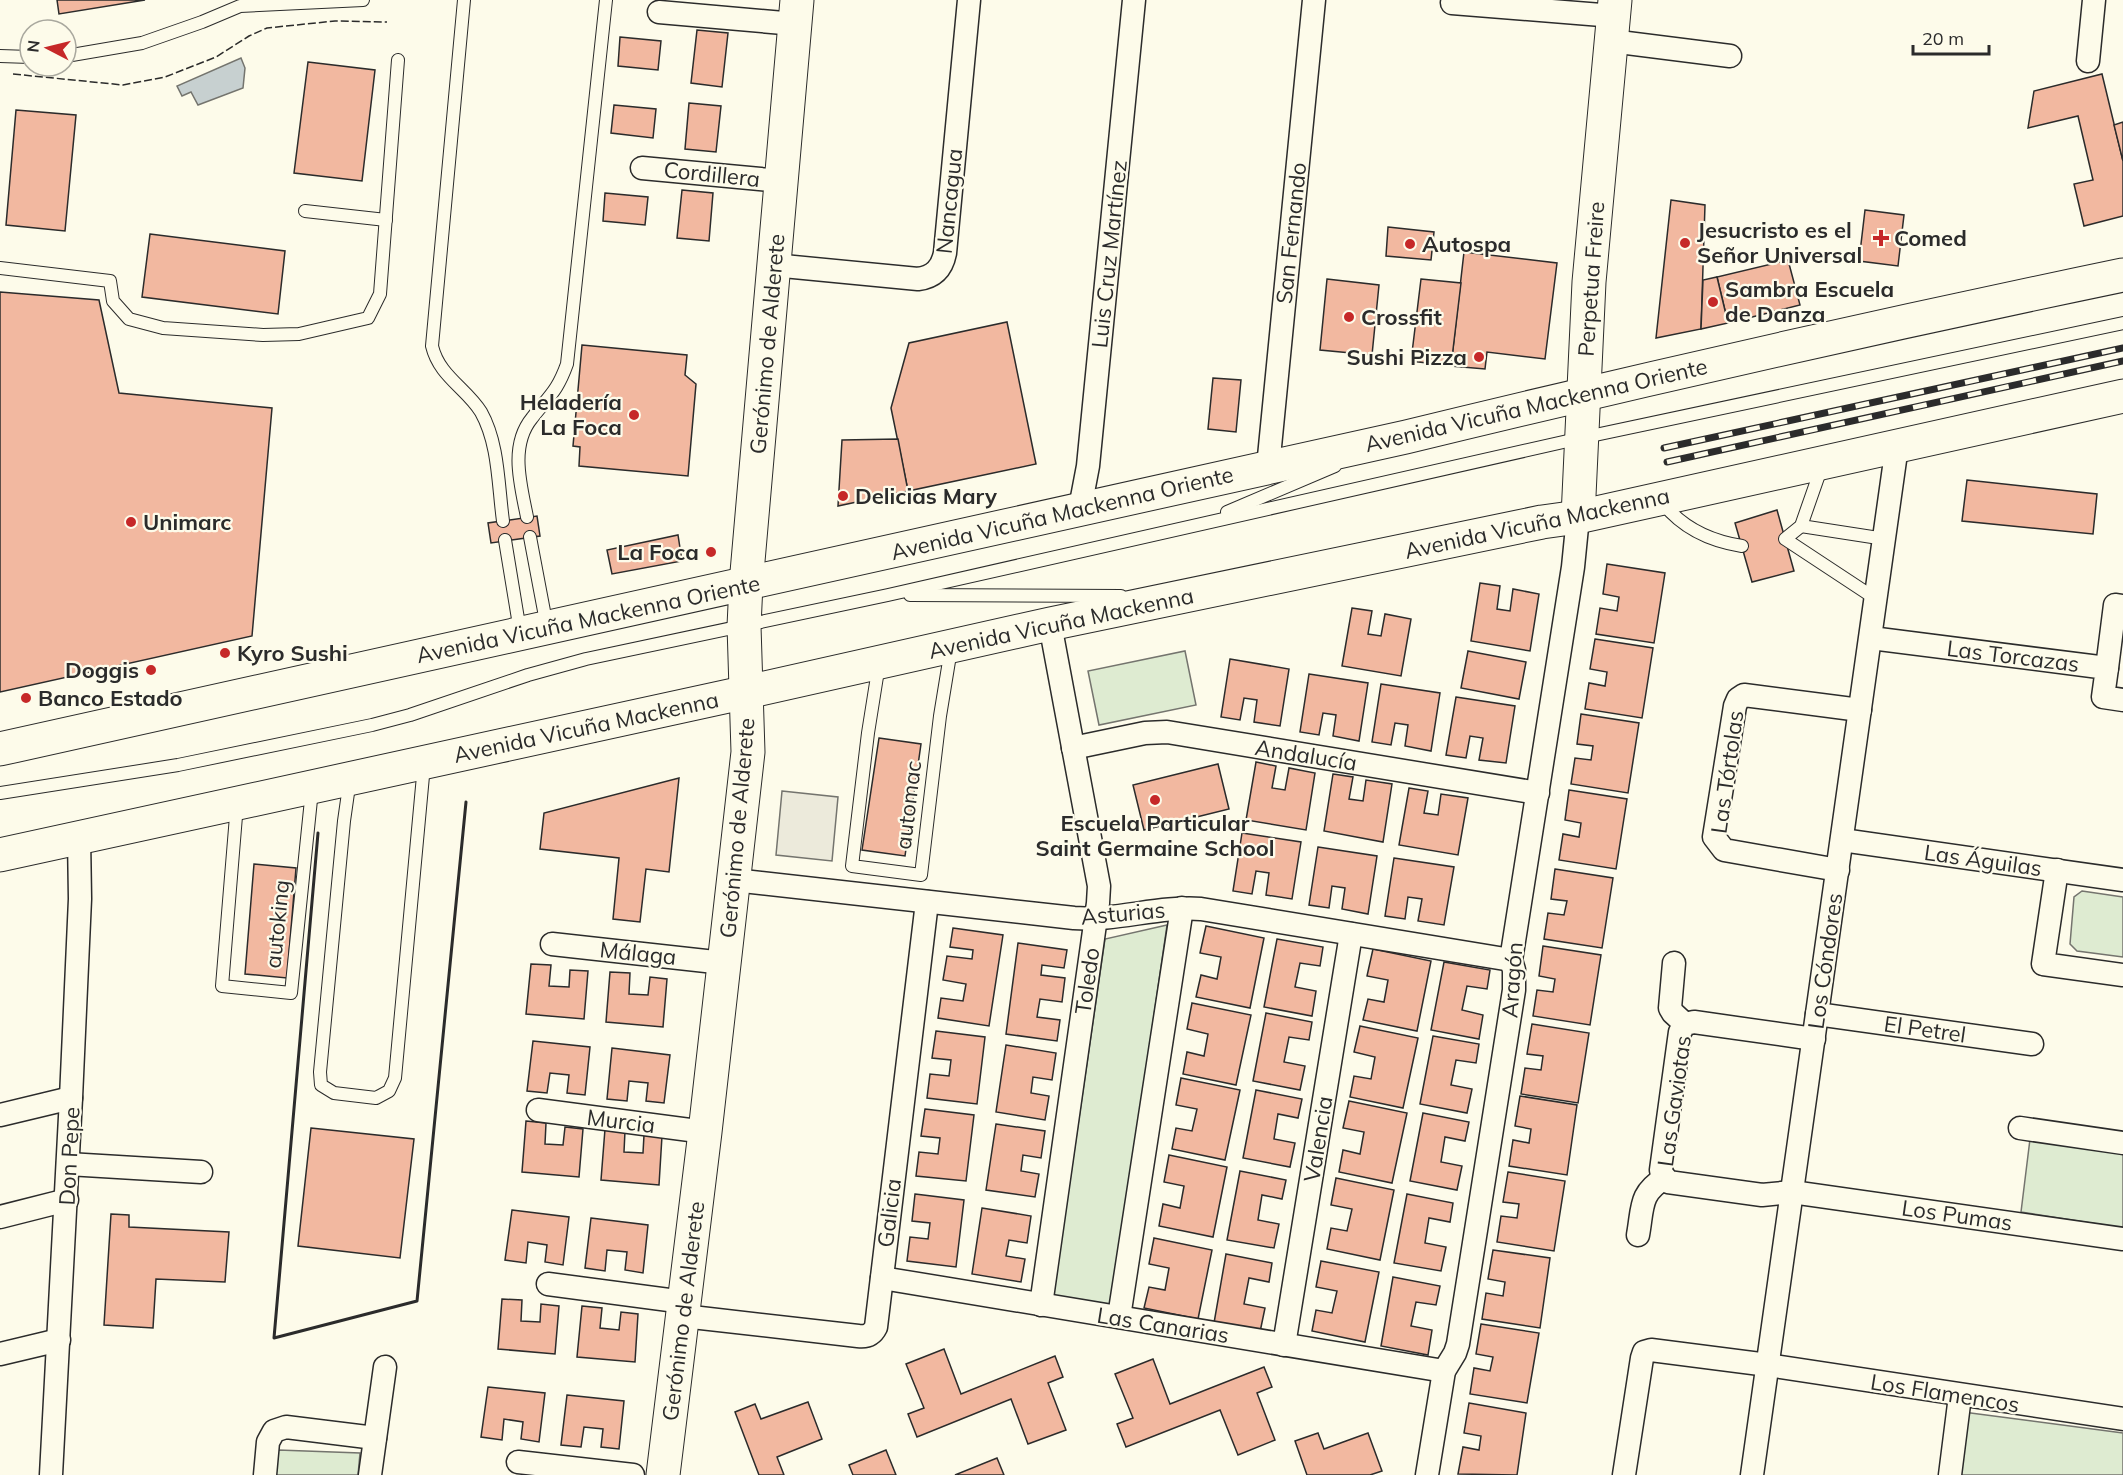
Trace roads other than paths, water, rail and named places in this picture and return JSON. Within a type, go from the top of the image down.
[{"type":"main road","name":"Gerónimo de Alderete","points":[[663,1475],[748,752],[744,626],[746,584],[796,12]]},
{"type":"main road","name":"Perpetua Freire","points":[[1578,517],[1589,282],[1613,19]]},
{"type":"main road","name":"Avenida Vicuña Mackenna Oriente","points":[[0,749],[1406,437],[1900,322],[2123,275]]},
{"type":"main road","name":"Avenida Vicuña Mackenna","points":[[0,855],[1050,624],[1542,522],[1578,517],[2123,396]]},
{"type":"street","name":"Nancagua","points":[[773,265],[918,279],[930,276],[941,267],[945,253],[969,0]]},
{"type":"street","name":"Luis Cruz Martínez","points":[[1080,508],[1088,466],[1134,0]]},
{"type":"street","name":"San Fernando","points":[[1268,467],[1314,0]]},
{"type":"street","points":[[2088,61],[2094,0]]},
{"type":"street","points":[[1452,3],[1613,19],[1730,56]]},
{"type":"street","points":[[659,12],[796,12]]},
{"type":"street","name":"Cordillera","points":[[642,168],[781,181]]},
{"type":"street","name":"Los Cóndores","points":[[1752,1475],[1897,446]]},
{"type":"street","name":"Aragón","points":[[1427,1475],[1444,1371],[1458,1344],[1514,990],[1514,970],[1511,960],[1573,567],[1578,517]]},
{"type":"street","points":[[2106,668],[2115,605],[2123,606]]},
{"type":"street","name":"Toledo","points":[[1041,1305],[1098,903],[1097,872],[1050,624]]},
{"type":"street","name":"Las Torcazas","points":[[1871,638],[2106,668],[2103,697],[2123,700]]},
{"type":"street","name":"Las Tórtolas","points":[[1838,870],[1724,850],[1714,837],[1738,699],[1744,695],[1860,710]]},
{"type":"street","name":"Andalucía","points":[[1073,748],[1145,733],[1167,732],[1538,793]]},
{"type":"street","name":"Don Pepe","points":[[45,1474],[58,1340],[69,1164],[80,898],[79,837]]},
{"type":"street","name":"Las Águilas","points":[[1842,840],[2123,880]]},
{"type":"street","points":[[2057,870],[2043,964],[2123,975]]},
{"type":"street","name":"Asturias","points":[[734,880],[1095,920],[1147,911],[1182,908],[1511,960]]},
{"type":"street","name":"Galicia","points":[[683,1309],[864,1337],[876,1327],[927,902]]},
{"type":"street","points":[[1119,1317],[1182,908]]},
{"type":"street","name":"Valencia","points":[[1284,1345],[1351,934]]},
{"type":"street","name":"Málaga","points":[[552,944],[724,963]]},
{"type":"street","points":[[1674,963],[1670,1008],[1685,1024]]},
{"type":"street","name":"El Petrel","points":[[1817,1014],[2032,1044]]},
{"type":"street","name":"Las Gaviotas","points":[[1792,1192],[1762,1195],[1672,1184],[1665,1178],[1661,1170],[1680,1032],[1685,1024],[1694,1022],[1814,1039]]},
{"type":"street","points":[[0,1115],[71,1098]]},
{"type":"street","name":"Murcia","points":[[538,1110],[705,1132]]},
{"type":"street","points":[[2020,1128],[2123,1143]]},
{"type":"street","points":[[69,1164],[201,1172]]},
{"type":"street","points":[[1638,1235],[1646,1194],[1653,1185],[1665,1178]]},
{"type":"street","name":"Los Pumas","points":[[1792,1192],[2123,1239]]},
{"type":"street","points":[[0,1217],[67,1200]]},
{"type":"street","name":"Las Canarias","points":[[882,1278],[1444,1371]]},
{"type":"street","points":[[548,1284],[683,1309]]},
{"type":"street","points":[[0,1354],[58,1340]]},
{"type":"street","name":"Los Flamencos","points":[[1624,1475],[1644,1352],[1651,1350],[1768,1365],[2123,1419]]},
{"type":"street","points":[[370,1475],[385,1367]]},
{"type":"street","points":[[1950,1475],[1960,1396]]},
{"type":"street","points":[[265,1475],[267,1442],[274,1431],[286,1427],[375,1438]]},
{"type":"street","points":[[518,1462],[633,1475]]},
{"type":"lane","points":[[78,54],[142,43],[240,6],[363,0]]},
{"type":"lane","points":[[464,0],[432,346],[438,365],[475,404],[489,428],[503,521]]},
{"type":"lane","points":[[527,517],[518,470],[518,455],[520,443],[530,420],[558,387],[567,364],[606,0]]},
{"type":"lane","points":[[0,56],[18,57]]},
{"type":"lane","points":[[0,268],[110,281],[113,301],[129,319],[163,328],[263,335],[299,334],[368,318],[380,294],[398,60]]},
{"type":"lane","points":[[305,211],[386,220]]},
{"type":"lane","points":[[0,793],[178,765],[372,725],[421,712],[551,668],[888,595],[1581,438],[2123,322]]},
{"type":"lane","points":[[1196,525],[1406,437]]},
{"type":"lane","points":[[1823,462],[1802,526],[1785,539],[1876,599]]},
{"type":"lane","points":[[1659,499],[1669,512],[1701,535],[1742,546]]},
{"type":"lane","points":[[1802,526],[1885,539]]},
{"type":"lane","points":[[530,537],[533,631]]},
{"type":"lane","points":[[505,540],[533,631]]},
{"type":"lane","points":[[888,595],[1184,596]]},
{"type":"lane","name":"automac","points":[[880,663],[872,703],[852,866],[921,875],[940,716],[951,647]]},
{"type":"lane","points":[[350,778],[340,855],[320,1072],[321,1085],[334,1093],[376,1098],[389,1091],[395,1078],[424,762]]},
{"type":"lane","name":"autoking","points":[[237,803],[222,986],[291,993],[313,787]]},
{"type":"railway","points":[[1664,448],[2123,348]]},
{"type":"railway","points":[[1667,462],[2123,361]]},
{"type":"place","name":"Comed","points":[[1881,238]]},
{"type":"place","name":"Jesucristo es el Señor Universal","points":[[1685,243]]},
{"type":"place","name":"Autospa","points":[[1410,244]]},
{"type":"place","name":"Sambra Escuela de Danza","points":[[1713,302]]},
{"type":"place","name":"Crossfit","points":[[1349,317]]},
{"type":"place","name":"Sushi Pizza","points":[[1479,357]]},
{"type":"place","name":"Heladería La Foca","points":[[634,415]]},
{"type":"place","name":"Delicias Mary","points":[[843,496]]},
{"type":"place","name":"Unimarc","points":[[131,522]]},
{"type":"place","name":"La Foca","points":[[711,552]]},
{"type":"place","name":"Kyro Sushi","points":[[225,653]]},
{"type":"place","name":"Doggis","points":[[151,670]]},
{"type":"place","name":"Banco Estado","points":[[26,698]]},
{"type":"place","name":"Escuela Particular Saint Germaine School","points":[[1155,800]]}]
